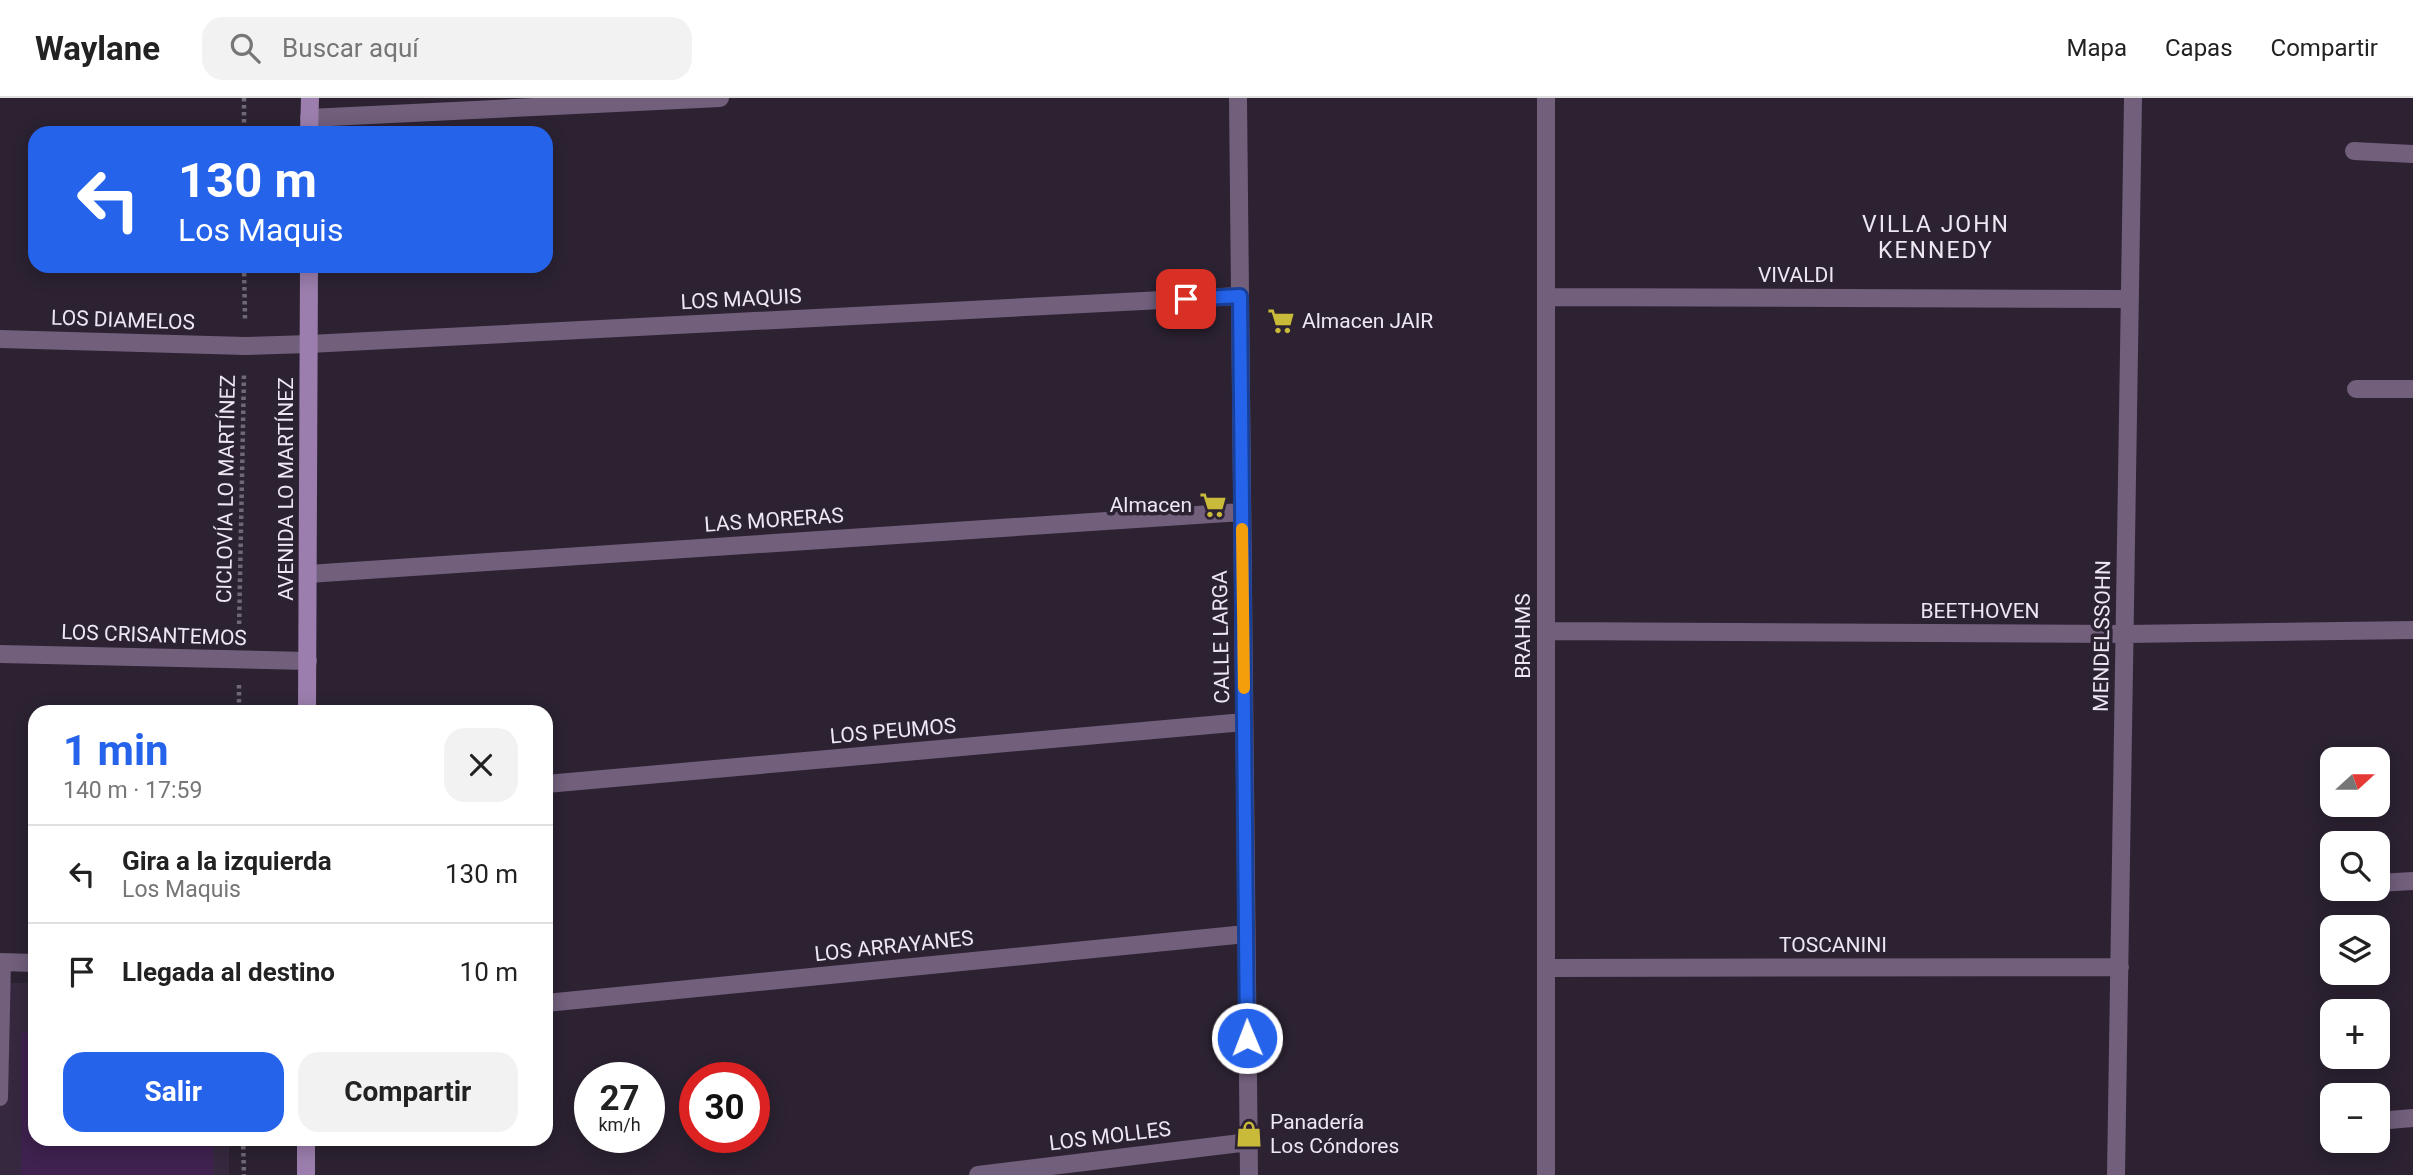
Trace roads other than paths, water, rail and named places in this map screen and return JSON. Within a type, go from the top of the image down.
[{"type":"main road","points":[[309,125],[310,98]]},
{"type":"main road","name":"AVENIDA LO MARTÍNEZ","points":[[307,705],[309,273]]},
{"type":"main road","points":[[306,1146],[306,1175]]},
{"type":"street","points":[[309,125],[720,98]]},
{"type":"street","name":"CALLE LARGA","points":[[1238,98],[1249,1175]]},
{"type":"street","name":"BRAHMS","points":[[1546,98],[1546,1175]]},
{"type":"street","name":"MENDELSSOHN","points":[[2116,1175],[2133,98]]},
{"type":"street","points":[[2354,151],[2413,154]]},
{"type":"street","name":"LOS MAQUIS","points":[[245,346],[1240,296]]},
{"type":"street","name":"VIVALDI","points":[[1546,297],[2130,299]]},
{"type":"street","name":"LOS DIAMELOS","points":[[0,339],[245,346]]},
{"type":"street","points":[[2356,389],[2413,389]]},
{"type":"street","name":"LAS MORERAS","points":[[308,574],[1242,512]]},
{"type":"street","name":"BEETHOVEN","points":[[1546,631],[2125,634],[2413,630]]},
{"type":"street","name":"LOS CRISANTEMOS","points":[[0,654],[308,661]]},
{"type":"street","name":"LOS PEUMOS","points":[[553,783],[1244,722]]},
{"type":"street","points":[[2390,882],[2413,881]]},
{"type":"street","name":"LOS ARRAYANES","points":[[553,1002],[1246,934]]},
{"type":"street","points":[[1,962],[28,963]]},
{"type":"street","name":"TOSCANINI","points":[[1546,968],[2120,967]]},
{"type":"street","points":[[2390,1120],[2413,1118]]},
{"type":"street","name":"LOS MOLLES","points":[[978,1175],[1248,1142]]},
{"type":"lane","points":[[0,1098],[1,962]]},
{"type":"place","name":"Almacen JAIR","points":[[1281,321]]},
{"type":"place","name":"Almacen","points":[[1213,505]]},
{"type":"place","name":"Panadería Los Cóndores","points":[[1249,1134]]},
{"type":"district","name":"VILLA JOHN KENNEDY","points":[[1936,237]]}]
